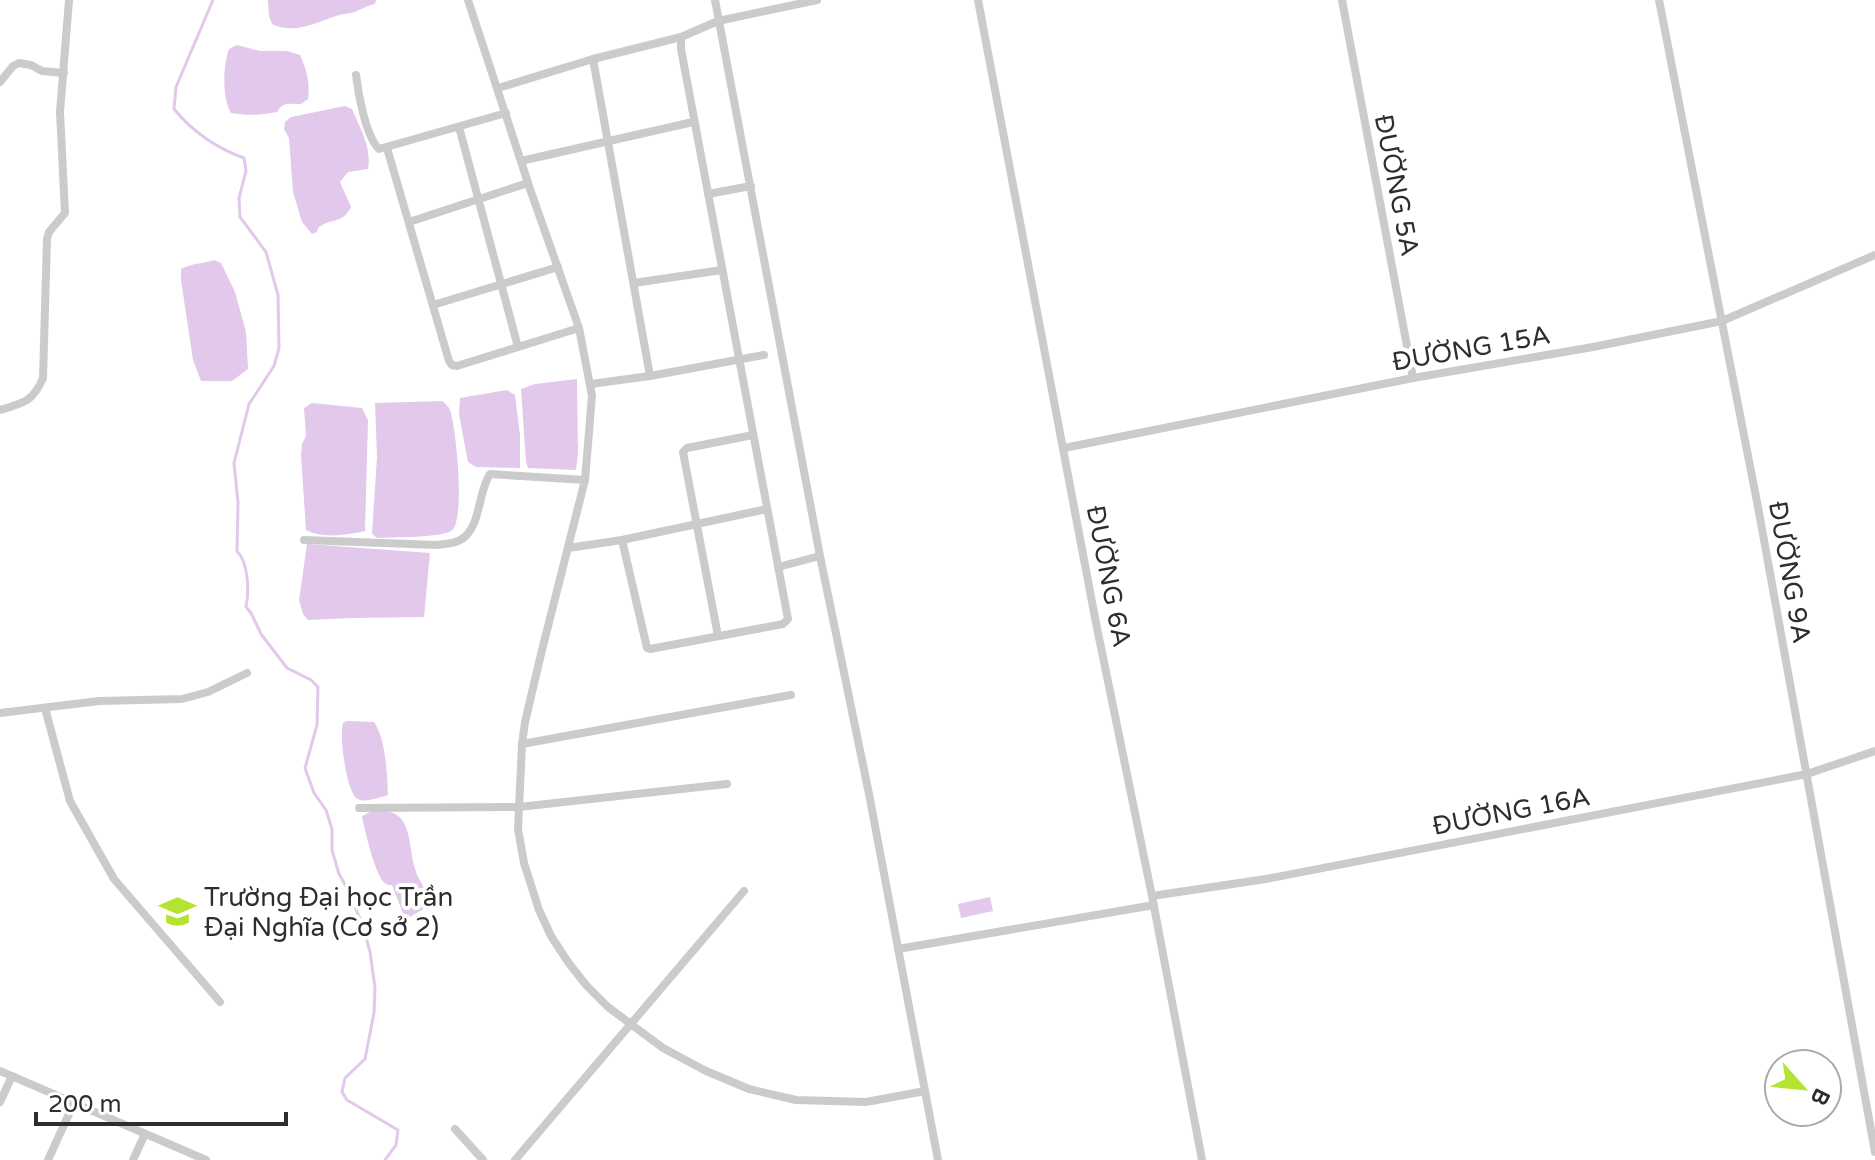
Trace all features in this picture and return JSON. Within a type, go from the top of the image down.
[{"type":"street","points":[[0,410],[25,402],[37,393],[43,378],[47,239],[65,213],[60,112],[69,0]]},
{"type":"street","points":[[468,0],[579,328],[592,396],[585,480],[522,744],[518,829],[524,863],[539,910],[551,936],[586,985],[608,1007],[663,1048],[706,1071],[749,1089],[796,1100],[866,1102],[925,1091]]},
{"type":"street","points":[[715,0],[938,1160]]},
{"type":"street","points":[[498,88],[593,59],[681,37],[718,21],[817,0]]},
{"type":"street","name":"ĐƯỜNG 6A","points":[[978,0],[1202,1160]]},
{"type":"street","name":"ĐƯỜNG 5A","points":[[1342,0],[1413,378]]},
{"type":"street","name":"ĐƯỜNG 9A","points":[[1659,0],[1756,494],[1875,1152]]},
{"type":"street","points":[[622,540],[647,648],[783,624],[788,619],[693,122],[681,37]]},
{"type":"street","points":[[593,59],[650,376]]},
{"type":"street","points":[[0,82],[19,63],[42,71],[64,73]]},
{"type":"street","points":[[356,75],[374,144],[379,149],[506,113]]},
{"type":"street","points":[[521,161],[693,122]]},
{"type":"street","points":[[459,127],[518,347]]},
{"type":"street","points":[[387,148],[452,365],[579,328]]},
{"type":"street","points":[[409,222],[528,183]]},
{"type":"street","points":[[708,194],[751,186]]},
{"type":"street","name":"ĐƯỜNG 15A","points":[[1064,448],[1413,378],[1722,321],[1875,255]]},
{"type":"street","points":[[433,305],[558,267]]},
{"type":"street","points":[[634,283],[722,270]]},
{"type":"street","points":[[591,384],[764,355]]},
{"type":"street","points":[[718,636],[683,452],[687,448],[753,435]]},
{"type":"street","points":[[304,540],[453,543],[464,538],[477,515],[484,483],[490,474],[585,480]]},
{"type":"street","points":[[568,548],[622,540],[767,509]]},
{"type":"street","points":[[778,567],[820,556]]},
{"type":"street","points":[[0,713],[99,701],[182,699],[208,692],[247,673]]},
{"type":"street","points":[[522,744],[791,695]]},
{"type":"street","points":[[45,708],[70,801],[114,879],[220,1002]]},
{"type":"street","name":"ĐƯỜNG 16A","points":[[898,949],[1807,774],[1875,751]]},
{"type":"street","points":[[359,808],[519,807],[727,784]]},
{"type":"street","points":[[515,1160],[744,891]]},
{"type":"street","points":[[0,1071],[206,1160]]},
{"type":"street","points":[[0,1102],[12,1076]]},
{"type":"street","points":[[48,1160],[74,1103]]},
{"type":"street","points":[[455,1129],[483,1160]]},
{"type":"street","points":[[133,1160],[145,1134]]},
{"type":"shaded area","points":[[268,0],[376,0],[375,4],[355,12],[289,28],[272,24]]},
{"type":"shaded area","points":[[237,45],[300,55],[309,87],[308,99],[301,104],[284,105],[277,112],[231,113],[226,99],[225,73],[229,49]]},
{"type":"shaded area","points":[[345,106],[352,109],[364,138],[368,169],[348,172],[340,182],[351,207],[348,213],[312,234],[302,222],[293,192],[285,122],[291,117]]},
{"type":"shaded area","points":[[214,260],[221,263],[235,292],[246,332],[248,369],[232,381],[201,381],[193,360],[181,280],[181,269]]},
{"type":"shaded area","points":[[577,379],[576,470],[528,468],[521,389],[535,384]]},
{"type":"shaded area","points":[[507,390],[515,395],[520,468],[476,467],[468,462],[459,414],[460,398]]},
{"type":"shaded area","points":[[442,401],[450,410],[455,435],[459,493],[456,524],[451,531],[436,535],[377,538],[372,534],[377,457],[375,403]]},
{"type":"shaded area","points":[[312,403],[362,408],[368,420],[365,531],[327,535],[306,530],[301,455],[306,436],[304,408]]},
{"type":"shaded area","points":[[307,544],[430,553],[424,617],[308,620],[299,600]]},
{"type":"shaded area","points":[[374,722],[378,729],[385,757],[388,795],[363,800],[356,798],[352,792],[343,750],[342,730],[343,723]]},
{"type":"shaded area","points":[[370,812],[390,812],[397,815],[406,827],[415,869],[432,904],[408,918],[404,916],[392,885],[382,880],[375,863],[362,816]]},
{"type":"shaded area","points":[[990,897],[993,911],[961,918],[958,904]]},
{"type":"waterway","points":[[213,0],[176,87],[174,109],[206,138],[244,158],[246,171],[239,198],[240,217],[266,252],[278,295],[279,348],[274,366],[249,404],[234,463],[238,503],[237,551],[246,570],[246,607],[261,634],[287,668],[318,687],[317,725],[305,768],[314,793],[326,810],[339,874],[363,926],[375,988],[374,1013],[365,1059],[345,1078],[342,1092],[347,1100],[398,1130],[396,1145],[385,1160]]},
{"type":"place","name":"Trường Đại học Trần Đại Nghĩa (Cơ sở 2)","points":[[178,912]]}]
